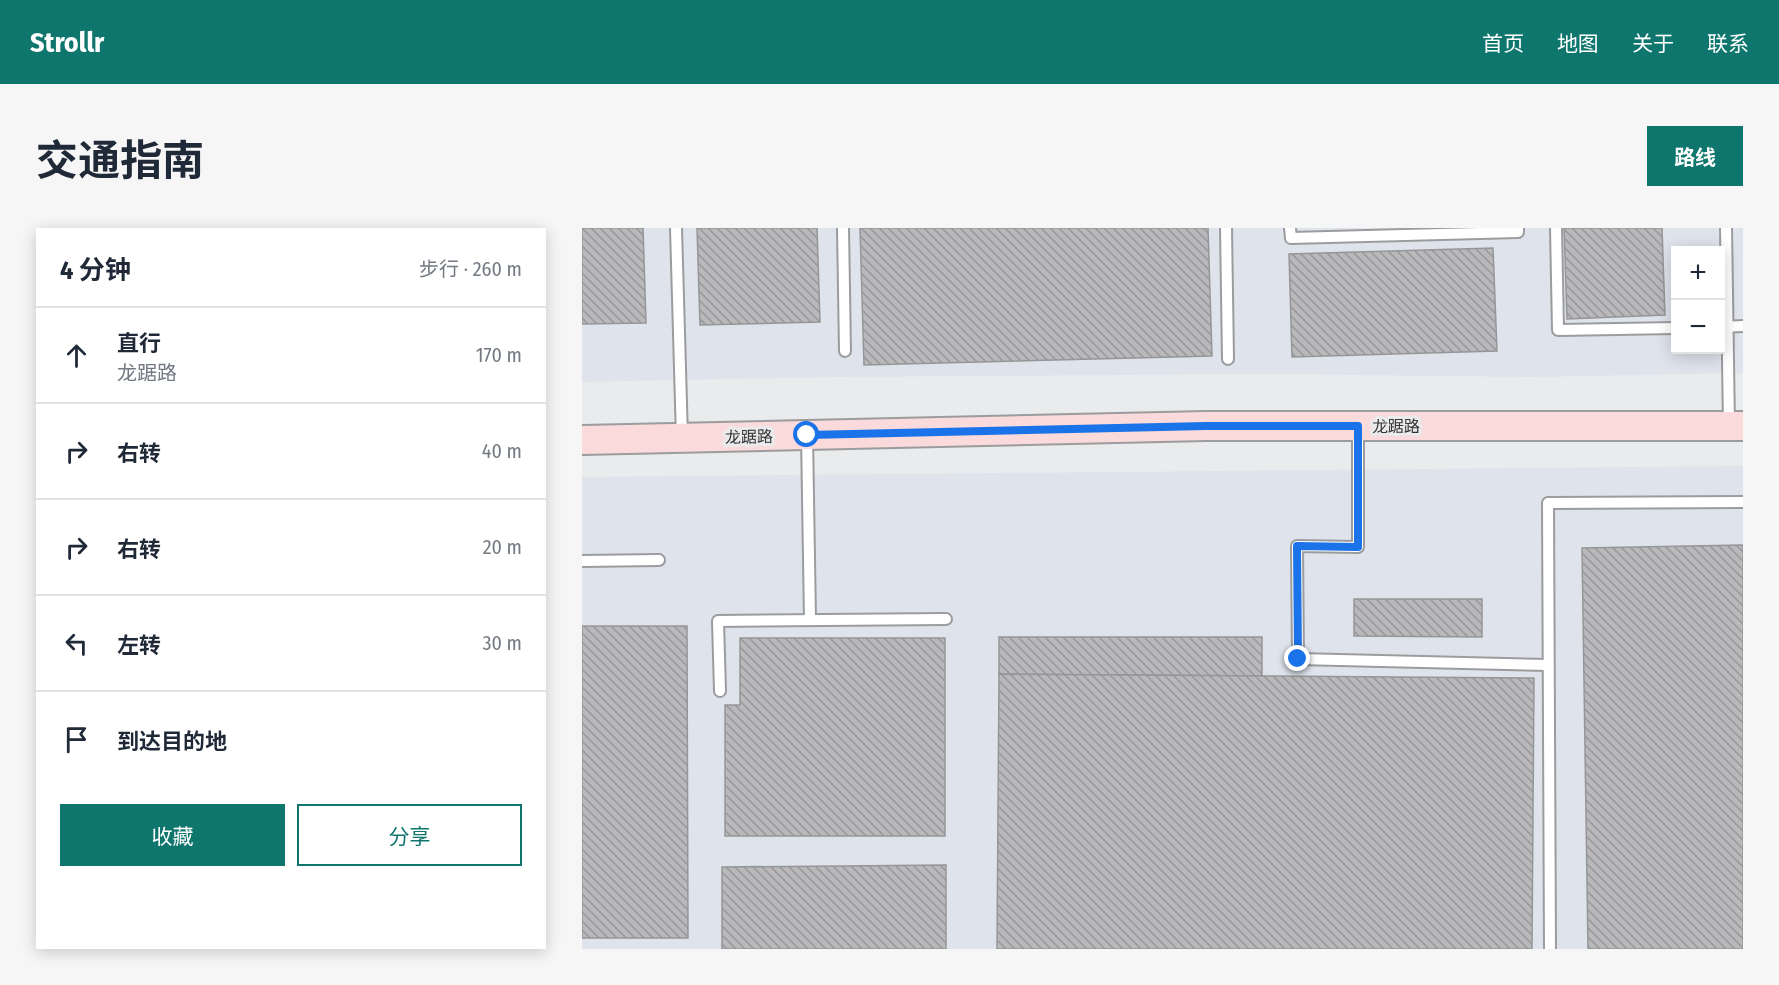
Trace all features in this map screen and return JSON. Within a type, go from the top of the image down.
[{"type":"street","name":"龙踞路","points":[[582,441],[1206,426],[1736,426]]},
{"type":"lane","points":[[676,228],[682,438]]},
{"type":"lane","points":[[843,228],[845,351]]},
{"type":"lane","points":[[1226,228],[1228,359]]},
{"type":"lane","points":[[1290,228],[1291,238],[1518,232],[1518,228]]},
{"type":"lane","points":[[1556,228],[1558,330],[1671,328]]},
{"type":"lane","points":[[1725,300],[1726,228]]},
{"type":"lane","points":[[1725,327],[1743,326]]},
{"type":"lane","points":[[1725,335],[1736,426]]},
{"type":"lane","points":[[1358,426],[1358,547],[1297,546],[1298,659],[1548,665]]},
{"type":"lane","points":[[807,435],[810,620]]},
{"type":"lane","points":[[1550,949],[1548,503],[1743,502]]},
{"type":"lane","points":[[582,561],[659,560]]},
{"type":"lane","points":[[720,691],[718,621],[946,619]]},
{"type":"shaded area","points":[[582,228],[1743,228],[1743,373],[1535,377],[1263,374],[833,377],[582,382]]},
{"type":"shaded area","points":[[1743,466],[1743,949],[582,949],[582,477]]},
{"type":"building","points":[[582,228],[643,228],[646,323],[582,324]]},
{"type":"building","points":[[697,228],[817,228],[820,322],[700,325]]},
{"type":"building","points":[[860,228],[1208,228],[1212,356],[864,365]]},
{"type":"building","points":[[1564,228],[1662,228],[1665,315],[1567,319]]},
{"type":"building","points":[[1493,248],[1497,351],[1292,357],[1289,254]]},
{"type":"building","points":[[1743,545],[1743,949],[1588,949],[1582,548]]},
{"type":"building","points":[[1354,599],[1482,599],[1482,637],[1354,636]]},
{"type":"building","points":[[582,626],[687,626],[688,938],[582,938]]},
{"type":"building","points":[[999,637],[1262,637],[1262,676],[999,674]]},
{"type":"building","points":[[740,638],[945,638],[945,836],[725,836],[725,705],[740,705]]},
{"type":"building","points":[[999,674],[1534,678],[1532,949],[997,949]]},
{"type":"building","points":[[946,865],[946,949],[722,949],[722,867]]},
{"type":"route","points":[[807,435],[1206,426],[1358,426],[1358,547],[1297,546],[1298,659]]}]
